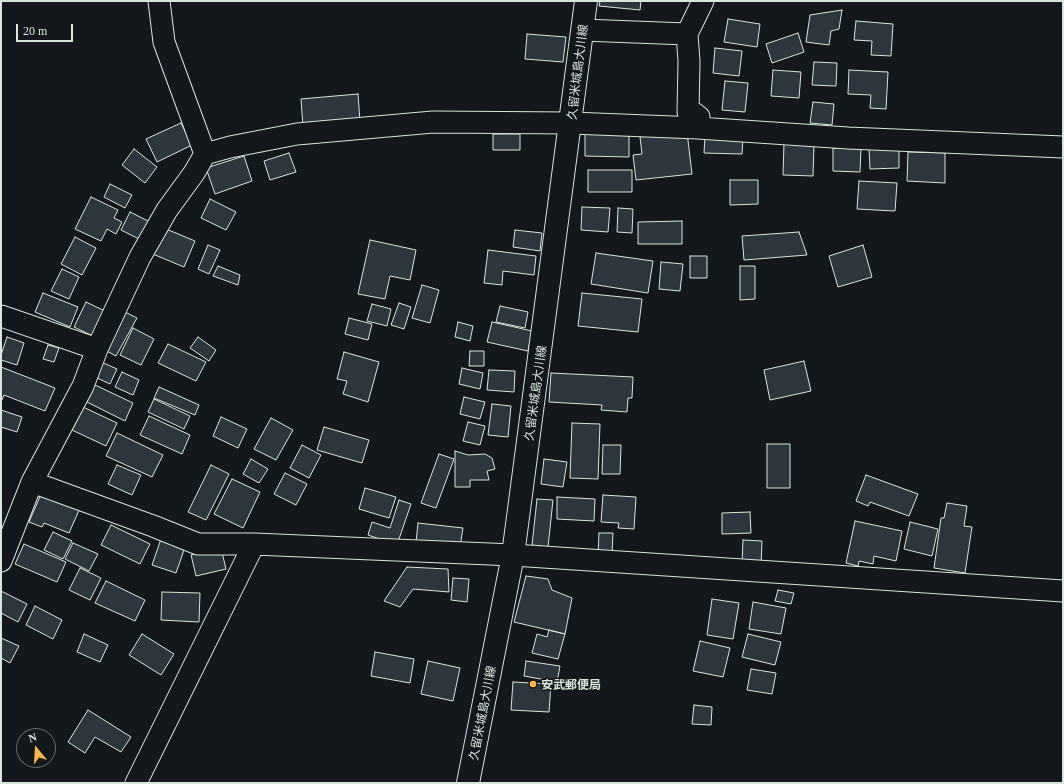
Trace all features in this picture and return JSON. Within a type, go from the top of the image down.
[{"type":"main road","name":"久留米城島大川線","points":[[468,783],[513,555],[586,1]]},
{"type":"street","points":[[159,1],[164,42],[206,154]]},
{"type":"street","points":[[698,128],[699,117],[694,113],[688,112],[689,61],[687,34],[703,1]]},
{"type":"street","points":[[582,30],[687,34]]},
{"type":"street","points":[[1,561],[32,482],[83,386],[97,349],[140,257],[167,210],[206,154],[230,147],[297,134],[433,122],[571,123],[698,128],[848,138],[1063,146]]},
{"type":"street","points":[[1,316],[97,349]]},
{"type":"street","points":[[32,482],[198,544],[254,544],[513,555],[1063,591]]},
{"type":"street","points":[[136,783],[254,544]]},
{"type":"building","points":[[600,1],[641,1],[640,10],[599,6]]},
{"type":"building","points":[[842,10],[839,29],[831,31],[829,45],[806,42],[810,15]]},
{"type":"building","points":[[728,19],[760,24],[757,47],[724,42]]},
{"type":"building","points":[[856,21],[893,24],[891,56],[871,55],[872,41],[854,40]]},
{"type":"building","points":[[798,33],[804,52],[772,63],[766,44]]},
{"type":"building","points":[[527,34],[566,37],[563,62],[525,59]]},
{"type":"building","points":[[715,48],[742,51],[739,76],[713,73]]},
{"type":"building","points":[[814,62],[837,63],[836,86],[812,85]]},
{"type":"building","points":[[773,70],[801,72],[799,98],[771,96]]},
{"type":"building","points":[[849,70],[888,72],[886,109],[870,108],[871,95],[848,94]]},
{"type":"building","points":[[725,81],[748,83],[745,112],[722,110]]},
{"type":"building","points":[[358,94],[360,122],[303,127],[301,99]]},
{"type":"building","points":[[813,102],[834,104],[832,125],[810,123]]},
{"type":"building","points":[[181,123],[192,145],[157,162],[146,139]]},
{"type":"building","points":[[687,132],[692,174],[636,180],[633,155],[642,154],[640,137]]},
{"type":"building","points":[[493,134],[520,134],[520,150],[493,150]]},
{"type":"building","points":[[585,134],[629,135],[629,157],[585,156]]},
{"type":"building","points":[[705,137],[743,138],[742,154],[704,153]]},
{"type":"building","points":[[784,143],[814,144],[813,176],[783,175]]},
{"type":"building","points":[[833,148],[861,149],[860,172],[833,171]]},
{"type":"building","points":[[899,148],[899,168],[870,169],[869,149]]},
{"type":"building","points":[[134,149],[157,167],[145,183],[122,165]]},
{"type":"building","points":[[908,152],[945,153],[945,183],[907,181]]},
{"type":"building","points":[[289,153],[296,172],[270,180],[264,161]]},
{"type":"building","points":[[244,156],[252,181],[215,194],[206,168]]},
{"type":"building","points":[[588,170],[632,170],[632,192],[588,192]]},
{"type":"building","points":[[730,180],[758,180],[758,204],[730,205]]},
{"type":"building","points":[[859,181],[897,183],[895,211],[857,209]]},
{"type":"building","points":[[110,184],[132,195],[125,208],[104,197]]},
{"type":"building","points":[[91,197],[118,210],[114,218],[122,222],[116,234],[107,229],[101,241],[75,229]]},
{"type":"building","points":[[210,199],[236,212],[226,230],[201,218]]},
{"type":"building","points":[[582,207],[610,208],[608,232],[581,230]]},
{"type":"building","points":[[618,208],[633,209],[632,233],[617,232]]},
{"type":"building","points":[[130,212],[152,223],[143,241],[121,230]]},
{"type":"building","points":[[682,221],[682,244],[638,244],[638,222]]},
{"type":"building","points":[[159,226],[195,241],[184,267],[148,252]]},
{"type":"building","points":[[515,230],[542,233],[540,251],[513,247]]},
{"type":"building","points":[[799,232],[807,255],[744,260],[742,236]]},
{"type":"building","points":[[75,237],[96,248],[82,275],[61,264]]},
{"type":"building","points":[[370,240],[416,250],[410,280],[390,276],[385,299],[358,294]]},
{"type":"building","points":[[208,245],[220,250],[209,274],[198,269]]},
{"type":"building","points":[[863,245],[872,277],[838,287],[829,256]]},
{"type":"building","points":[[488,250],[536,256],[534,275],[503,271],[502,285],[484,283]]},
{"type":"building","points":[[596,253],[653,261],[648,293],[591,284]]},
{"type":"building","points":[[690,256],[707,256],[707,278],[690,278]]},
{"type":"building","points":[[661,262],[683,264],[680,291],[659,289]]},
{"type":"building","points":[[218,266],[240,275],[238,285],[213,276]]},
{"type":"building","points":[[740,266],[755,266],[755,299],[740,300]]},
{"type":"building","points":[[62,269],[79,277],[69,299],[51,291]]},
{"type":"building","points":[[422,285],[439,290],[430,323],[412,318]]},
{"type":"building","points":[[43,293],[78,307],[70,327],[35,312]]},
{"type":"building","points":[[582,293],[642,299],[638,332],[578,326]]},
{"type":"building","points":[[86,302],[109,313],[97,338],[74,327]]},
{"type":"building","points":[[399,303],[411,307],[404,329],[391,325]]},
{"type":"building","points":[[372,304],[391,309],[387,326],[367,321]]},
{"type":"building","points":[[500,306],[528,312],[525,328],[496,322]]},
{"type":"building","points":[[123,311],[137,318],[116,356],[103,349]]},
{"type":"building","points":[[349,318],[372,324],[368,340],[345,334]]},
{"type":"building","points":[[458,322],[473,326],[470,341],[455,337]]},
{"type":"building","points":[[492,322],[532,331],[528,351],[487,342]]},
{"type":"building","points":[[133,328],[154,339],[141,365],[120,355]]},
{"type":"building","points":[[7,337],[24,343],[17,365],[1,360],[1,355]]},
{"type":"building","points":[[198,337],[216,350],[209,361],[190,348]]},
{"type":"building","points":[[168,344],[206,362],[196,381],[158,363]]},
{"type":"building","points":[[48,345],[59,348],[54,362],[43,359]]},
{"type":"building","points":[[470,351],[484,351],[484,366],[469,366]]},
{"type":"building","points":[[344,352],[379,362],[368,402],[343,394],[347,381],[337,379]]},
{"type":"building","points":[[99,361],[117,369],[110,384],[93,376]]},
{"type":"building","points":[[804,361],[811,391],[770,400],[764,370]]},
{"type":"building","points":[[1,367],[55,388],[45,411],[4,395],[1,400]]},
{"type":"building","points":[[462,368],[483,373],[480,389],[459,384]]},
{"type":"building","points":[[489,370],[515,371],[514,392],[487,390]]},
{"type":"building","points":[[122,372],[139,380],[133,395],[115,387]]},
{"type":"building","points":[[551,373],[633,377],[632,398],[628,398],[627,412],[601,410],[602,405],[549,402]]},
{"type":"building","points":[[93,384],[133,403],[125,421],[85,401]]},
{"type":"building","points":[[159,387],[199,405],[195,415],[154,398]]},
{"type":"building","points":[[464,397],[485,402],[480,419],[460,414]]},
{"type":"building","points":[[154,399],[190,416],[184,429],[148,412]]},
{"type":"building","points":[[492,404],[511,406],[508,437],[488,435]]},
{"type":"building","points":[[83,407],[117,423],[106,446],[72,430]]},
{"type":"building","points":[[1,410],[22,417],[17,432],[1,427]]},
{"type":"building","points":[[149,416],[190,435],[182,454],[140,435]]},
{"type":"building","points":[[221,417],[247,429],[238,448],[213,436]]},
{"type":"building","points":[[271,418],[293,430],[276,460],[254,449]]},
{"type":"building","points":[[468,422],[485,426],[480,445],[463,441]]},
{"type":"building","points":[[572,423],[600,424],[598,479],[570,478]]},
{"type":"building","points":[[324,427],[369,440],[362,463],[317,450]]},
{"type":"building","points":[[117,433],[163,455],[152,477],[106,456]]},
{"type":"building","points":[[767,444],[790,444],[790,488],[767,488]]},
{"type":"building","points":[[302,445],[321,455],[309,478],[290,468]]},
{"type":"building","points":[[603,445],[621,445],[620,474],[602,474]]},
{"type":"building","points":[[455,451],[468,455],[485,454],[492,458],[495,469],[487,471],[489,480],[470,480],[470,487],[455,487]]},
{"type":"building","points":[[439,454],[454,459],[436,508],[421,503]]},
{"type":"building","points":[[251,459],[268,469],[259,483],[243,474]]},
{"type":"building","points":[[544,459],[567,462],[563,487],[541,484]]},
{"type":"building","points":[[117,465],[141,475],[132,495],[108,484]]},
{"type":"building","points":[[211,465],[229,474],[206,520],[188,512]]},
{"type":"building","points":[[285,473],[307,484],[296,505],[274,494]]},
{"type":"building","points":[[866,475],[918,494],[909,516],[870,502],[868,506],[856,501]]},
{"type":"building","points":[[232,479],[260,492],[243,528],[214,514]]},
{"type":"building","points":[[365,488],[396,497],[389,518],[359,509]]},
{"type":"building","points":[[42,492],[80,508],[69,533],[44,523],[42,527],[29,522]]},
{"type":"building","points":[[603,495],[636,497],[634,529],[618,528],[619,523],[601,522]]},
{"type":"building","points":[[557,497],[595,499],[594,521],[557,519]]},
{"type":"building","points":[[537,499],[553,500],[548,547],[532,545]]},
{"type":"building","points":[[399,500],[411,504],[397,545],[368,535],[372,522],[390,528]]},
{"type":"building","points":[[947,503],[967,506],[964,526],[972,527],[965,573],[934,568],[941,518],[944,518]]},
{"type":"building","points":[[750,512],[751,533],[722,534],[722,513]]},
{"type":"building","points":[[855,521],[902,531],[896,561],[874,556],[873,564],[859,561],[858,566],[846,563]]},
{"type":"building","points":[[910,522],[938,529],[932,556],[904,549]]},
{"type":"building","points":[[418,523],[463,528],[460,547],[416,542]]},
{"type":"building","points":[[111,525],[150,544],[140,564],[101,545]]},
{"type":"building","points":[[53,532],[72,541],[63,559],[44,550]]},
{"type":"building","points":[[599,533],[613,533],[612,556],[598,556]]},
{"type":"building","points":[[161,539],[185,547],[176,573],[152,565]]},
{"type":"building","points":[[743,540],[762,541],[761,565],[742,564]]},
{"type":"building","points":[[73,543],[98,554],[89,571],[65,559]]},
{"type":"building","points":[[24,544],[66,562],[57,582],[15,564]]},
{"type":"building","points":[[221,548],[226,569],[196,576],[191,555]]},
{"type":"building","points":[[407,567],[448,569],[449,592],[413,589],[400,607],[384,601]]},
{"type":"building","points":[[80,568],[101,578],[90,600],[69,590]]},
{"type":"building","points":[[526,576],[548,579],[552,590],[572,598],[565,634],[514,622]]},
{"type":"building","points":[[453,578],[469,579],[467,602],[451,600]]},
{"type":"building","points":[[106,581],[145,600],[135,621],[95,603]]},
{"type":"building","points":[[778,590],[794,593],[791,604],[775,601]]},
{"type":"building","points":[[1,591],[27,604],[18,622],[1,613]]},
{"type":"building","points":[[162,592],[200,593],[199,622],[161,620]]},
{"type":"building","points":[[712,599],[739,603],[733,639],[707,635]]},
{"type":"building","points":[[753,602],[786,608],[781,634],[749,629]]},
{"type":"building","points":[[35,606],[62,620],[53,639],[26,625]]},
{"type":"building","points":[[549,630],[565,634],[558,659],[532,653],[537,634],[547,637]]},
{"type":"building","points":[[84,634],[108,645],[100,662],[77,652]]},
{"type":"building","points":[[142,634],[174,654],[161,675],[129,655]]},
{"type":"building","points":[[748,634],[781,642],[775,665],[742,657]]},
{"type":"building","points":[[1,638],[19,646],[10,663],[1,658]]},
{"type":"building","points":[[700,641],[730,648],[723,677],[693,671]]},
{"type":"building","points":[[375,652],[414,659],[410,683],[371,676]]},
{"type":"building","points":[[428,661],[460,668],[453,701],[421,694]]},
{"type":"building","points":[[526,661],[560,666],[557,682],[524,676]]},
{"type":"building","points":[[751,669],[776,673],[772,694],[747,690]]},
{"type":"building","points":[[513,682],[551,684],[549,712],[511,710]]},
{"type":"building","points":[[694,705],[712,707],[711,725],[692,724]]},
{"type":"building","points":[[88,710],[131,737],[121,752],[95,737],[85,753],[68,742]]},
{"type":"place","name":"安武郵便局","points":[[533,684]]}]
